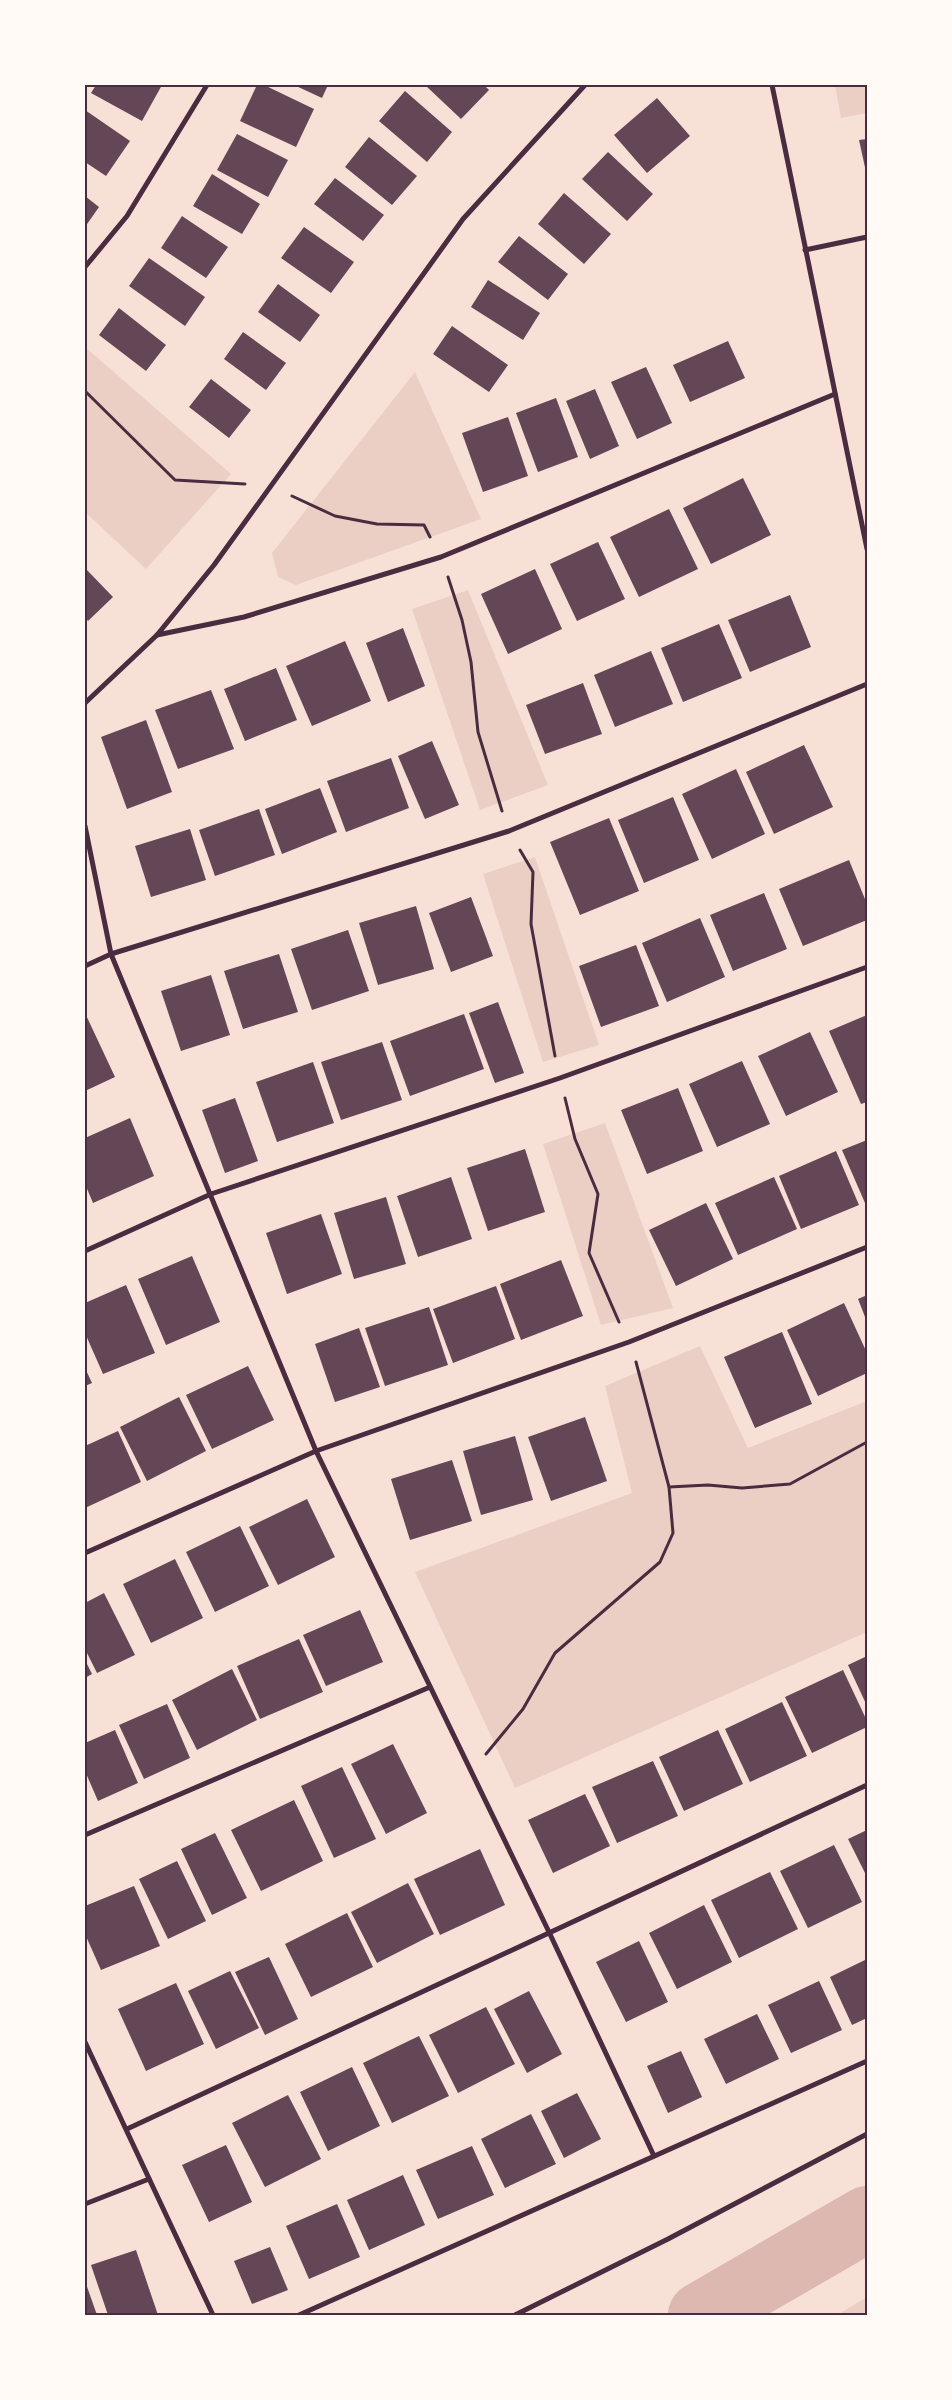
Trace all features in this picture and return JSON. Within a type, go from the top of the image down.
[{"type":"street","points":[[85,267],[127,216],[207,85]]},
{"type":"street","points":[[85,703],[157,635],[214,565],[463,219],[585,85]]},
{"type":"street","points":[[772,85],[835,394],[865,530],[867,549]]},
{"type":"street","points":[[805,250],[867,237]]},
{"type":"street","points":[[157,635],[244,618],[441,557],[835,394]]},
{"type":"street","points":[[85,966],[111,954],[509,831],[867,684]]},
{"type":"street","points":[[85,826],[111,954],[316,1451],[549,1932],[654,2156]]},
{"type":"street","points":[[85,1251],[211,1194],[560,1078],[867,967]]},
{"type":"street","points":[[85,1553],[316,1451],[629,1342],[867,1247]]},
{"type":"street","points":[[85,1834],[430,1688]]},
{"type":"street","points":[[127,2129],[867,1785]]},
{"type":"street","points":[[85,2042],[213,2315]]},
{"type":"street","points":[[299,2315],[867,2061]]},
{"type":"street","points":[[515,2315],[668,2239],[867,2134]]},
{"type":"street","points":[[85,2204],[149,2179]]},
{"type":"path","points":[[85,391],[174,480],[271,486]]},
{"type":"path","points":[[669,1487],[708,1485],[742,1488],[790,1484],[867,1442]]},
{"type":"shaded area","points":[[835,85],[867,85],[867,113],[841,118]]},
{"type":"shaded area","points":[[85,347],[231,474],[146,569],[85,512]]},
{"type":"shaded area","points":[[415,372],[481,519],[296,585],[278,577],[272,553]]},
{"type":"shaded area","points":[[468,590],[548,785],[480,810],[412,609]]},
{"type":"shaded area","points":[[535,857],[599,1045],[543,1062],[483,874]]},
{"type":"shaded area","points":[[605,1123],[673,1308],[601,1325],[543,1144]]},
{"type":"shaded area","points":[[700,1346],[748,1448],[867,1401],[867,1632],[515,1788],[415,1572],[632,1493],[605,1386]]},
{"type":"shaded area","points":[[867,2297],[867,2315],[837,2315]]},
{"type":"building","points":[[96,85],[162,85],[142,121],[91,93]]},
{"type":"building","points":[[257,85],[264,85],[314,109],[296,147],[240,121]]},
{"type":"building","points":[[294,85],[328,85],[322,98]]},
{"type":"building","points":[[425,85],[484,85],[489,90],[461,119]]},
{"type":"building","points":[[405,91],[452,132],[427,162],[379,121]]},
{"type":"building","points":[[657,98],[690,136],[647,173],[614,135]]},
{"type":"building","points":[[85,110],[130,141],[106,176],[85,162]]},
{"type":"building","points":[[237,134],[288,160],[268,197],[217,170]]},
{"type":"building","points":[[369,137],[417,176],[392,205],[345,167]]},
{"type":"building","points":[[867,139],[867,172],[866,172],[859,140]]},
{"type":"building","points":[[608,152],[653,194],[627,221],[582,179]]},
{"type":"building","points":[[212,174],[260,204],[242,234],[193,206]]},
{"type":"building","points":[[335,178],[384,215],[363,241],[314,204]]},
{"type":"building","points":[[564,193],[611,234],[584,264],[538,224]]},
{"type":"building","points":[[85,196],[99,207],[85,227]]},
{"type":"building","points":[[182,216],[228,247],[206,278],[161,248]]},
{"type":"building","points":[[304,227],[354,262],[331,293],[281,258]]},
{"type":"building","points":[[519,236],[568,274],[548,300],[498,262]]},
{"type":"building","points":[[149,258],[205,297],[185,326],[129,286]]},
{"type":"building","points":[[488,280],[540,313],[523,340],[471,307]]},
{"type":"building","points":[[278,284],[320,315],[300,342],[258,312]]},
{"type":"building","points":[[119,308],[166,345],[146,371],[99,335]]},
{"type":"building","points":[[452,326],[508,365],[489,392],[433,354]]},
{"type":"building","points":[[243,332],[286,363],[266,390],[224,359]]},
{"type":"building","points":[[728,341],[745,378],[690,402],[673,365]]},
{"type":"building","points":[[646,367],[672,423],[637,439],[611,382]]},
{"type":"building","points":[[211,379],[251,410],[229,438],[189,407]]},
{"type":"building","points":[[595,389],[619,446],[590,459],[566,401]]},
{"type":"building","points":[[556,398],[578,457],[538,472],[516,413]]},
{"type":"building","points":[[508,417],[528,476],[483,492],[462,433]]},
{"type":"building","points":[[743,478],[771,535],[711,564],[683,508]]},
{"type":"building","points":[[669,509],[698,569],[639,597],[610,537]]},
{"type":"building","points":[[598,542],[625,599],[577,621],[550,564]]},
{"type":"building","points":[[85,568],[113,597],[88,621],[85,617]]},
{"type":"building","points":[[535,569],[562,629],[508,654],[481,594]]},
{"type":"building","points":[[790,595],[811,647],[750,672],[728,620]]},
{"type":"building","points":[[719,624],[742,678],[683,702],[661,648]]},
{"type":"building","points":[[403,628],[425,686],[388,702],[366,643]]},
{"type":"building","points":[[345,641],[371,701],[312,726],[286,666]]},
{"type":"building","points":[[651,651],[673,704],[615,727],[594,675]]},
{"type":"building","points":[[276,668],[297,720],[245,741],[224,689]]},
{"type":"building","points":[[583,683],[602,734],[545,754],[526,705]]},
{"type":"building","points":[[211,690],[234,749],[178,769],[155,710]]},
{"type":"building","points":[[146,720],[172,792],[127,809],[101,737]]},
{"type":"building","points":[[432,741],[459,805],[425,819],[398,756]]},
{"type":"building","points":[[804,745],[833,807],[774,834],[746,772]]},
{"type":"building","points":[[391,758],[409,808],[346,832],[327,781]]},
{"type":"building","points":[[736,769],[765,834],[712,859],[682,794]]},
{"type":"building","points":[[320,788],[337,832],[282,854],[265,809]]},
{"type":"building","points":[[673,797],[699,860],[644,883],[618,820]]},
{"type":"building","points":[[259,809],[275,855],[215,876],[199,830]]},
{"type":"building","points":[[609,818],[639,891],[580,915],[550,842]]},
{"type":"building","points":[[190,829],[206,880],[151,897],[135,846]]},
{"type":"building","points":[[849,860],[867,904],[867,920],[803,946],[779,889]]},
{"type":"building","points":[[764,893],[787,949],[733,971],[710,915]]},
{"type":"building","points":[[471,897],[493,956],[451,972],[429,913]]},
{"type":"building","points":[[416,906],[434,969],[378,985],[359,923]]},
{"type":"building","points":[[700,918],[725,977],[667,1002],[642,943]]},
{"type":"building","points":[[348,930],[369,991],[312,1010],[291,949]]},
{"type":"building","points":[[636,945],[659,1006],[601,1027],[579,966]]},
{"type":"building","points":[[279,954],[298,1012],[243,1029],[224,971]]},
{"type":"building","points":[[211,975],[230,1035],[181,1051],[161,991]]},
{"type":"building","points":[[498,1002],[524,1073],[495,1083],[469,1013]]},
{"type":"building","points":[[85,1013],[115,1077],[85,1091]]},
{"type":"building","points":[[464,1014],[484,1069],[410,1096],[390,1041]]},
{"type":"building","points":[[867,1015],[867,1102],[861,1104],[829,1031]]},
{"type":"building","points":[[810,1032],[838,1092],[786,1116],[758,1056]]},
{"type":"building","points":[[382,1042],[402,1100],[341,1120],[321,1062]]},
{"type":"building","points":[[742,1061],[770,1124],[717,1147],[689,1084]]},
{"type":"building","points":[[313,1062],[334,1123],[277,1142],[256,1082]]},
{"type":"building","points":[[678,1088],[703,1151],[647,1174],[621,1110]]},
{"type":"building","points":[[235,1098],[258,1161],[225,1173],[202,1110]]},
{"type":"building","points":[[130,1118],[154,1176],[93,1203],[85,1184],[85,1138]]},
{"type":"building","points":[[867,1140],[867,1202],[865,1203],[842,1150]]},
{"type":"building","points":[[525,1149],[545,1212],[488,1231],[467,1168]]},
{"type":"building","points":[[836,1151],[859,1205],[801,1229],[779,1176]]},
{"type":"building","points":[[451,1177],[472,1239],[418,1257],[397,1196]]},
{"type":"building","points":[[774,1177],[797,1229],[738,1255],[715,1203]]},
{"type":"building","points":[[386,1197],[406,1264],[354,1279],[334,1213]]},
{"type":"building","points":[[706,1203],[733,1259],[676,1286],[649,1230]]},
{"type":"building","points":[[321,1214],[342,1274],[287,1294],[266,1233]]},
{"type":"building","points":[[192,1256],[220,1322],[166,1345],[138,1279]]},
{"type":"building","points":[[561,1260],[583,1316],[521,1340],[500,1284]]},
{"type":"building","points":[[126,1285],[155,1353],[103,1374],[85,1333],[85,1303]]},
{"type":"building","points":[[496,1286],[515,1339],[453,1363],[433,1309]]},
{"type":"building","points":[[867,1295],[867,1322],[858,1299]]},
{"type":"building","points":[[844,1303],[867,1353],[867,1373],[818,1396],[787,1330]]},
{"type":"building","points":[[429,1307],[448,1365],[385,1386],[365,1328]]},
{"type":"building","points":[[359,1328],[380,1387],[335,1402],[315,1344]]},
{"type":"building","points":[[782,1332],[812,1404],[755,1428],[724,1357]]},
{"type":"building","points":[[248,1366],[274,1420],[212,1449],[186,1395]]},
{"type":"building","points":[[85,1368],[92,1383],[85,1386]]},
{"type":"building","points":[[179,1397],[206,1451],[147,1481],[120,1427]]},
{"type":"building","points":[[585,1417],[607,1481],[551,1501],[528,1437]]},
{"type":"building","points":[[118,1431],[141,1482],[85,1508],[85,1446]]},
{"type":"building","points":[[515,1436],[533,1500],[481,1515],[463,1451]]},
{"type":"building","points":[[452,1460],[472,1521],[410,1540],[391,1479]]},
{"type":"building","points":[[307,1499],[335,1557],[278,1585],[249,1527]]},
{"type":"building","points":[[240,1526],[269,1586],[215,1612],[186,1552]]},
{"type":"building","points":[[175,1559],[203,1618],[151,1643],[123,1584]]},
{"type":"building","points":[[104,1593],[135,1655],[97,1673],[85,1649],[85,1603]]},
{"type":"building","points":[[360,1610],[383,1662],[326,1686],[303,1635]]},
{"type":"building","points":[[299,1639],[323,1692],[260,1719],[237,1666]]},
{"type":"building","points":[[867,1656],[867,1706],[848,1665]]},
{"type":"building","points":[[85,1660],[92,1674],[85,1678]]},
{"type":"building","points":[[232,1669],[257,1720],[197,1750],[172,1700]]},
{"type":"building","points":[[843,1670],[867,1721],[867,1727],[812,1753],[785,1697]]},
{"type":"building","points":[[782,1702],[807,1756],[750,1782],[725,1729]]},
{"type":"building","points":[[167,1704],[190,1758],[144,1779],[119,1725]]},
{"type":"building","points":[[115,1730],[138,1783],[98,1801],[85,1771],[85,1743]]},
{"type":"building","points":[[718,1730],[743,1784],[684,1811],[659,1757]]},
{"type":"building","points":[[393,1744],[427,1813],[386,1834],[351,1764]]},
{"type":"building","points":[[653,1761],[678,1816],[617,1843],[592,1787]]},
{"type":"building","points":[[342,1767],[376,1839],[334,1858],[301,1786]]},
{"type":"building","points":[[585,1794],[610,1846],[553,1873],[528,1820]]},
{"type":"building","points":[[294,1800],[323,1861],[261,1891],[231,1830]]},
{"type":"building","points":[[867,1830],[867,1877],[848,1839]]},
{"type":"building","points":[[215,1833],[247,1898],[212,1915],[181,1849]]},
{"type":"building","points":[[834,1845],[862,1902],[808,1928],[780,1871]]},
{"type":"building","points":[[480,1849],[505,1905],[440,1935],[414,1879]]},
{"type":"building","points":[[177,1861],[206,1921],[168,1939],[139,1879]]},
{"type":"building","points":[[770,1872],[798,1929],[739,1958],[711,1900]]},
{"type":"building","points":[[408,1883],[434,1934],[377,1963],[351,1912]]},
{"type":"building","points":[[134,1886],[160,1946],[101,1970],[85,1934],[85,1906]]},
{"type":"building","points":[[704,1905],[732,1962],[677,1989],[649,1933]]},
{"type":"building","points":[[347,1913],[373,1967],[311,1997],[285,1944]]},
{"type":"building","points":[[639,1941],[668,2002],[626,2022],[596,1962]]},
{"type":"building","points":[[269,1957],[298,2019],[265,2035],[235,1972]]},
{"type":"building","points":[[867,1959],[867,2018],[852,2025],[830,1977]]},
{"type":"building","points":[[230,1971],[259,2028],[216,2049],[188,1991]]},
{"type":"building","points":[[819,1981],[842,2030],[791,2053],[768,2005]]},
{"type":"building","points":[[176,1983],[204,2044],[146,2071],[118,2009]]},
{"type":"building","points":[[529,1991],[562,2054],[527,2073],[494,2009]]},
{"type":"building","points":[[486,2007],[515,2064],[458,2093],[429,2035]]},
{"type":"building","points":[[757,2014],[779,2059],[726,2084],[704,2039]]},
{"type":"building","points":[[419,2036],[449,2096],[392,2123],[363,2063]]},
{"type":"building","points":[[681,2051],[702,2097],[668,2113],[647,2066]]},
{"type":"building","points":[[352,2067],[380,2126],[328,2151],[300,2092]]},
{"type":"building","points":[[577,2093],[601,2139],[564,2158],[541,2111]]},
{"type":"building","points":[[288,2095],[321,2159],[265,2187],[232,2123]]},
{"type":"building","points":[[531,2114],[556,2164],[505,2188],[481,2139]]},
{"type":"building","points":[[226,2145],[252,2202],[209,2222],[182,2165]]},
{"type":"building","points":[[472,2146],[494,2195],[438,2219],[416,2170]]},
{"type":"building","points":[[403,2175],[425,2225],[369,2250],[347,2200]]},
{"type":"building","points":[[337,2204],[360,2257],[309,2279],[286,2226]]},
{"type":"building","points":[[270,2247],[288,2290],[252,2304],[234,2261]]},
{"type":"building","points":[[136,2250],[158,2315],[108,2315],[91,2265]]},
{"type":"building","points":[[85,2281],[97,2315],[85,2315]]},
{"type":"waterway","points":[[701,2315],[867,2219]]}]
